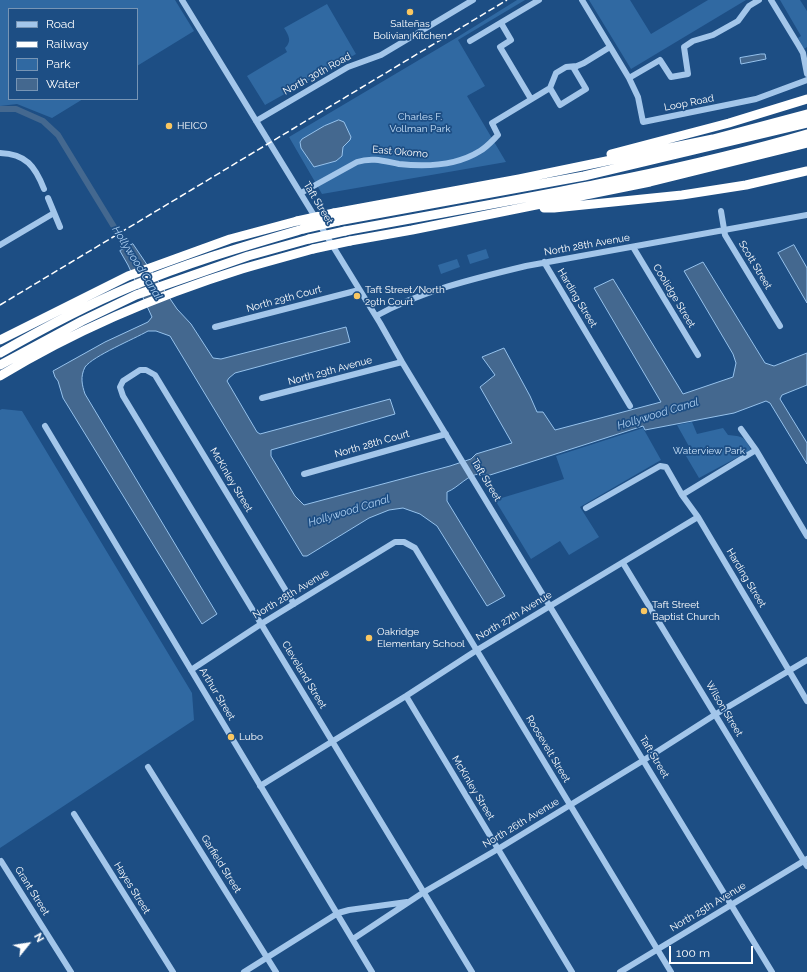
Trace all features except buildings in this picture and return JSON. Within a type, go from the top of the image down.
[{"type":"highway","points":[[519,179],[729,123],[807,99]]},
{"type":"highway","points":[[0,353],[50,326],[131,287],[226,252],[303,229],[336,217],[712,139],[807,114]]},
{"type":"highway","points":[[0,340],[128,276],[230,239],[297,221],[336,217],[584,176],[807,123]]},
{"type":"highway","points":[[0,365],[82,321],[136,295],[248,256],[309,239],[345,231],[629,178],[756,148],[807,134]]},
{"type":"highway","points":[[0,376],[69,339],[141,306],[242,270],[313,249],[650,182],[807,143]]},
{"type":"highway","points":[[525,208],[554,208],[682,195],[746,184],[807,171]]},
{"type":"street","name":"Taft Street","points":[[182,0],[376,316],[402,362],[549,606],[772,972]]},
{"type":"street","name":"North 30th Road","points":[[256,121],[344,69],[381,55],[473,0]]},
{"type":"street","points":[[470,42],[539,0]]},
{"type":"street","points":[[582,0],[629,78],[660,60],[671,78],[688,74],[684,47],[686,44],[713,35],[738,21],[749,6],[759,0]]},
{"type":"street","points":[[771,0],[799,46],[806,62],[807,74]]},
{"type":"street","points":[[501,23],[511,40],[500,47],[531,99],[550,88],[556,73],[566,67],[573,67],[584,63],[610,47]]},
{"type":"street","points":[[550,88],[560,105],[586,89],[573,67]]},
{"type":"street","name":"Loop Road","points":[[629,78],[638,97],[643,122],[740,103],[767,96],[807,80]]},
{"type":"street","name":"East Okomo","points":[[301,193],[363,160],[377,159],[417,165],[444,164],[466,158],[477,153],[498,135],[492,123],[531,99]]},
{"type":"street","points":[[0,153],[10,153],[25,158],[38,175],[44,189]]},
{"type":"street","points":[[48,198],[60,227]]},
{"type":"street","name":"Scott Street","points":[[721,211],[725,234],[780,326]]},
{"type":"street","points":[[0,245],[54,213]]},
{"type":"street","name":"North 28th Avenue","points":[[376,316],[400,304],[433,292],[480,278],[544,262],[807,215]]},
{"type":"street","name":"Coolidge Street","points":[[633,247],[698,355]]},
{"type":"street","name":"Harding Street","points":[[544,262],[630,406]]},
{"type":"street","name":"North 29th Court","points":[[215,327],[359,290]]},
{"type":"street","name":"North 29th Avenue","points":[[262,398],[402,362]]},
{"type":"street","name":"Cleveland Street","points":[[146,370],[140,370],[123,381],[120,387],[123,396],[472,972]]},
{"type":"street","name":"McKinley Street","points":[[146,370],[155,375],[294,604]]},
{"type":"street","name":"Arthur Street","points":[[45,426],[372,972]]},
{"type":"street","points":[[741,429],[756,450],[807,536]]},
{"type":"street","name":"North 28th Court","points":[[304,474],[446,434]]},
{"type":"street","points":[[682,495],[756,450]]},
{"type":"street","name":"Harding Street","points":[[586,508],[660,466],[666,467],[682,495],[698,517],[807,701]]},
{"type":"street","name":"North 27th Avenue","points":[[260,786],[406,696],[477,650],[624,563],[698,517]]},
{"type":"street","name":"North 28th Avenue","points":[[191,670],[261,624],[395,542],[404,542]]},
{"type":"street","name":"Roosevelt Street","points":[[404,542],[415,548],[672,972]]},
{"type":"street","name":"Wilson Street","points":[[624,563],[806,862]]},
{"type":"street","name":"North 26th Avenue","points":[[353,939],[424,892],[498,849],[644,760],[716,714],[807,660]]},
{"type":"street","name":"McKinley Street","points":[[406,696],[572,972]]},
{"type":"street","name":"Garfield Street","points":[[148,767],[276,972]]},
{"type":"street","name":"Hayes Street","points":[[74,814],[173,972]]},
{"type":"street","name":"Grant Street","points":[[2,861],[71,972]]},
{"type":"street","name":"North 25th Avenue","points":[[620,972],[806,862]]},
{"type":"street","name":"North 26th Avenue","points":[[244,972],[338,913],[349,910],[408,902]]},
{"type":"green space","points":[[0,0],[175,0],[194,31],[138,65],[138,8],[8,8],[8,100],[81,100],[52,118],[17,104],[0,106]]},
{"type":"green space","name":"Charles F. Vollman Park","points":[[517,0],[525,0],[458,40],[485,86],[467,96],[506,162],[322,194],[289,137]]},
{"type":"green space","points":[[589,0],[630,0],[651,34],[708,0],[746,0],[631,69]]},
{"type":"green space","points":[[780,0],[800,0],[807,11],[807,47],[804,49],[798,38],[801,36]]},
{"type":"green space","points":[[327,4],[356,54],[265,105],[247,76],[287,52],[285,48],[289,38],[284,28]]},
{"type":"green space","points":[[486,249],[489,258],[470,264],[467,255]]},
{"type":"green space","points":[[457,259],[460,267],[441,274],[438,265]]},
{"type":"green space","points":[[0,410],[22,411],[192,693],[194,720],[0,848]]},
{"type":"green space","name":"Waterview Park","points":[[692,422],[697,434],[723,428],[728,435],[744,439],[751,450],[699,478],[686,456],[691,450],[677,425]]},
{"type":"green space","points":[[643,428],[661,460],[580,507],[599,537],[569,555],[560,541],[531,559],[495,500],[564,479],[556,456]]},
{"type":"water","points":[[765,54],[766,59],[741,64],[740,58]]},
{"type":"water","points":[[339,120],[344,122],[351,137],[343,147],[342,156],[336,161],[314,167],[301,148],[300,142],[302,139],[324,126]]},
{"type":"water","points":[[133,244],[177,309],[191,324],[213,358],[221,359],[346,327],[350,342],[235,373],[227,381],[257,432],[260,434],[390,399],[395,414],[271,450],[271,456],[295,496],[304,505],[450,466],[471,459],[476,454],[512,443],[480,387],[495,375],[482,357],[504,348],[537,412],[543,412],[555,430],[661,402],[594,288],[613,279],[683,394],[733,377],[736,363],[733,354],[684,271],[703,262],[765,363],[774,366],[807,353],[807,385],[782,395],[780,399],[807,443],[807,464],[770,403],[766,401],[734,413],[645,430],[643,426],[490,475],[480,474],[471,476],[447,492],[447,501],[505,596],[487,606],[437,526],[420,514],[403,508],[389,510],[369,518],[307,556],[303,556],[170,336],[156,331],[148,331],[89,363],[83,371],[82,384],[85,394],[217,614],[202,624],[63,398],[58,381],[53,371],[105,342],[148,322],[152,317],[120,251]]},
{"type":"water","points":[[794,245],[807,268],[807,303],[778,253]]},
{"type":"waterway","name":"Hollywood Canal","points":[[0,109],[16,109],[43,121],[58,135],[130,253]]},
{"type":"railway","points":[[0,305],[507,0]]},
{"type":"place","name":"Salteñas Bolivian Kitchen","points":[[410,12]]},
{"type":"place","name":"HEICO","points":[[169,126]]},
{"type":"place","name":"Taft Street/North 29th Court","points":[[357,296]]},
{"type":"place","name":"Taft Street Baptist Church","points":[[644,611]]},
{"type":"place","name":"Oakridge Elementary School","points":[[369,638]]},
{"type":"place","name":"Lubo","points":[[231,737]]}]
